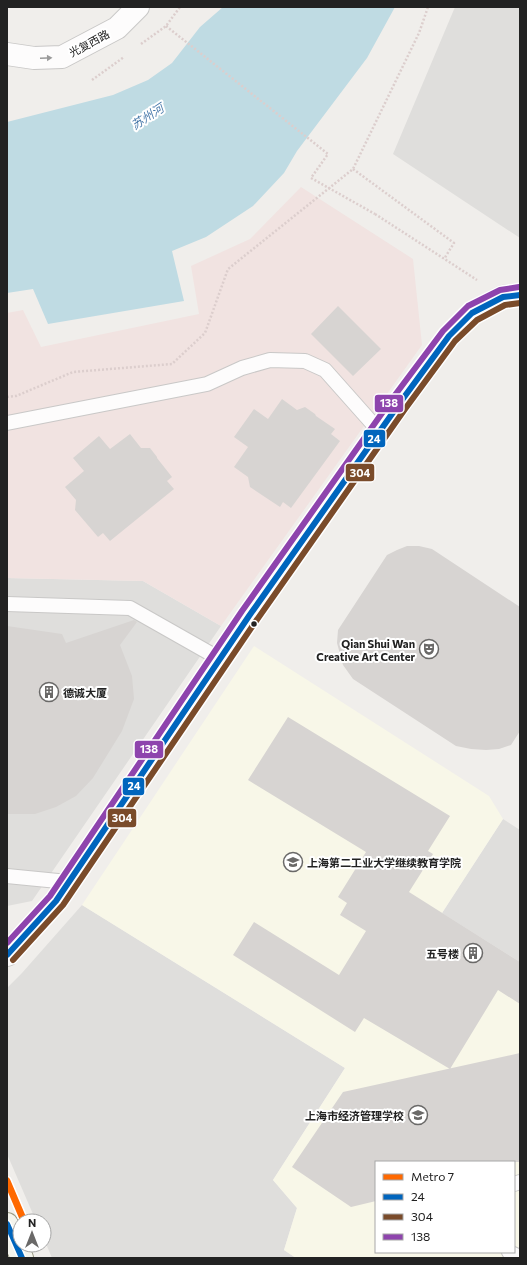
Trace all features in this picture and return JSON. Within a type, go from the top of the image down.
[{"type":"main road","points":[[7,1224],[22,1258]]},
{"type":"street","name":"光复西路","points":[[7,54],[34,58],[62,57],[117,28],[138,7]]},
{"type":"street","points":[[7,955],[56,901],[220,659],[449,336],[472,313],[511,296]]},
{"type":"lane","points":[[7,423],[207,384],[242,368],[270,360],[305,361],[324,370],[380,432]]},
{"type":"lane","points":[[7,604],[130,608],[220,659]]},
{"type":"lane","points":[[7,876],[68,882]]},
{"type":"path","points":[[7,397],[16,396],[74,372],[172,364],[205,333],[228,269],[353,169],[419,33],[428,7]]},
{"type":"path","points":[[166,26],[328,154],[311,178],[375,214],[444,259],[511,296]]},
{"type":"path","points":[[353,169],[454,243],[444,259]]},
{"type":"shaded area","points":[[455,7],[520,7],[520,238],[393,154]]},
{"type":"shaded area","points":[[301,187],[413,259],[422,345],[221,626],[143,581],[7,578],[7,313],[23,310],[41,347],[199,314],[191,266],[250,239]]},
{"type":"shaded area","points":[[7,578],[143,581],[221,626],[32,901],[7,906]]},
{"type":"shaded area","name":"上海第二工业大学继续教育学院","points":[[254,646],[489,796],[503,819],[442,913],[520,1004],[520,1258],[296,1258],[284,1250],[297,1208],[273,1180],[345,1068],[82,905]]},
{"type":"shaded area","points":[[503,819],[520,830],[520,962],[442,913]]},
{"type":"shaded area","points":[[82,905],[345,1068],[273,1180],[297,1208],[284,1250],[296,1258],[52,1258],[50,1253],[52,1253],[52,1213],[33,1213],[7,1154],[7,988]]},
{"type":"water","name":"苏州河","points":[[223,7],[395,7],[367,58],[297,151],[284,173],[253,206],[206,237],[172,251],[184,301],[48,324],[33,289],[7,293],[7,122],[113,95],[148,80],[172,63],[200,27]]},
{"type":"building","points":[[338,306],[381,349],[353,376],[311,334]]},
{"type":"building","points":[[282,399],[297,410],[305,407],[315,414],[335,429],[331,434],[340,441],[291,508],[283,502],[280,507],[250,487],[248,477],[234,467],[248,447],[234,437],[254,409],[268,419]]},
{"type":"building","points":[[130,434],[141,448],[150,448],[172,477],[167,481],[174,489],[110,541],[103,533],[98,537],[75,510],[76,500],[65,487],[84,471],[73,458],[99,436],[110,449]]},
{"type":"building","name":"Qian Shui Wan Creative Art Center","points":[[407,546],[419,546],[432,549],[520,607],[520,731],[511,745],[499,749],[486,750],[456,746],[353,679],[343,665],[337,643],[338,630],[387,555]]},
{"type":"building","points":[[134,620],[137,622],[120,645],[132,676],[134,699],[122,731],[93,778],[76,796],[56,807],[35,814],[7,814],[7,626],[62,634],[66,643]]},
{"type":"building","points":[[288,717],[450,816],[428,851],[433,854],[409,892],[520,962],[520,1004],[498,990],[450,1069],[364,1018],[355,1032],[233,955],[254,922],[339,975],[366,931],[340,915],[347,903],[338,897],[366,852],[248,780]]},
{"type":"building","points":[[520,1053],[520,1162],[375,1161],[375,1201],[351,1207],[292,1167],[343,1092]]},
{"type":"metro line","name":"7","points":[[7,1181],[21,1213]]},
{"type":"transit line","name":"138","points":[[7,943],[50,896],[242,611],[392,399],[443,331],[468,306],[500,290],[519,287]]},
{"type":"transit line","name":"24","points":[[7,955],[56,901],[249,616],[449,336],[472,313],[503,297],[520,295]]},
{"type":"transit line","name":"304","points":[[13,960],[63,905],[256,621],[405,409],[455,341],[477,320],[505,305],[520,303]]},
{"type":"transit line","name":"24","points":[[7,1224],[22,1258]]},
{"type":"place","name":"Qian Shui Wan Creative Art Center","points":[[429,649]]},
{"type":"place","name":"德诚大厦","points":[[49,692]]},
{"type":"place","name":"上海第二工业大学继续教育学院","points":[[293,862]]},
{"type":"place","name":"五号楼","points":[[473,953]]},
{"type":"place","name":"上海市经济管理学校","points":[[418,1115]]}]
